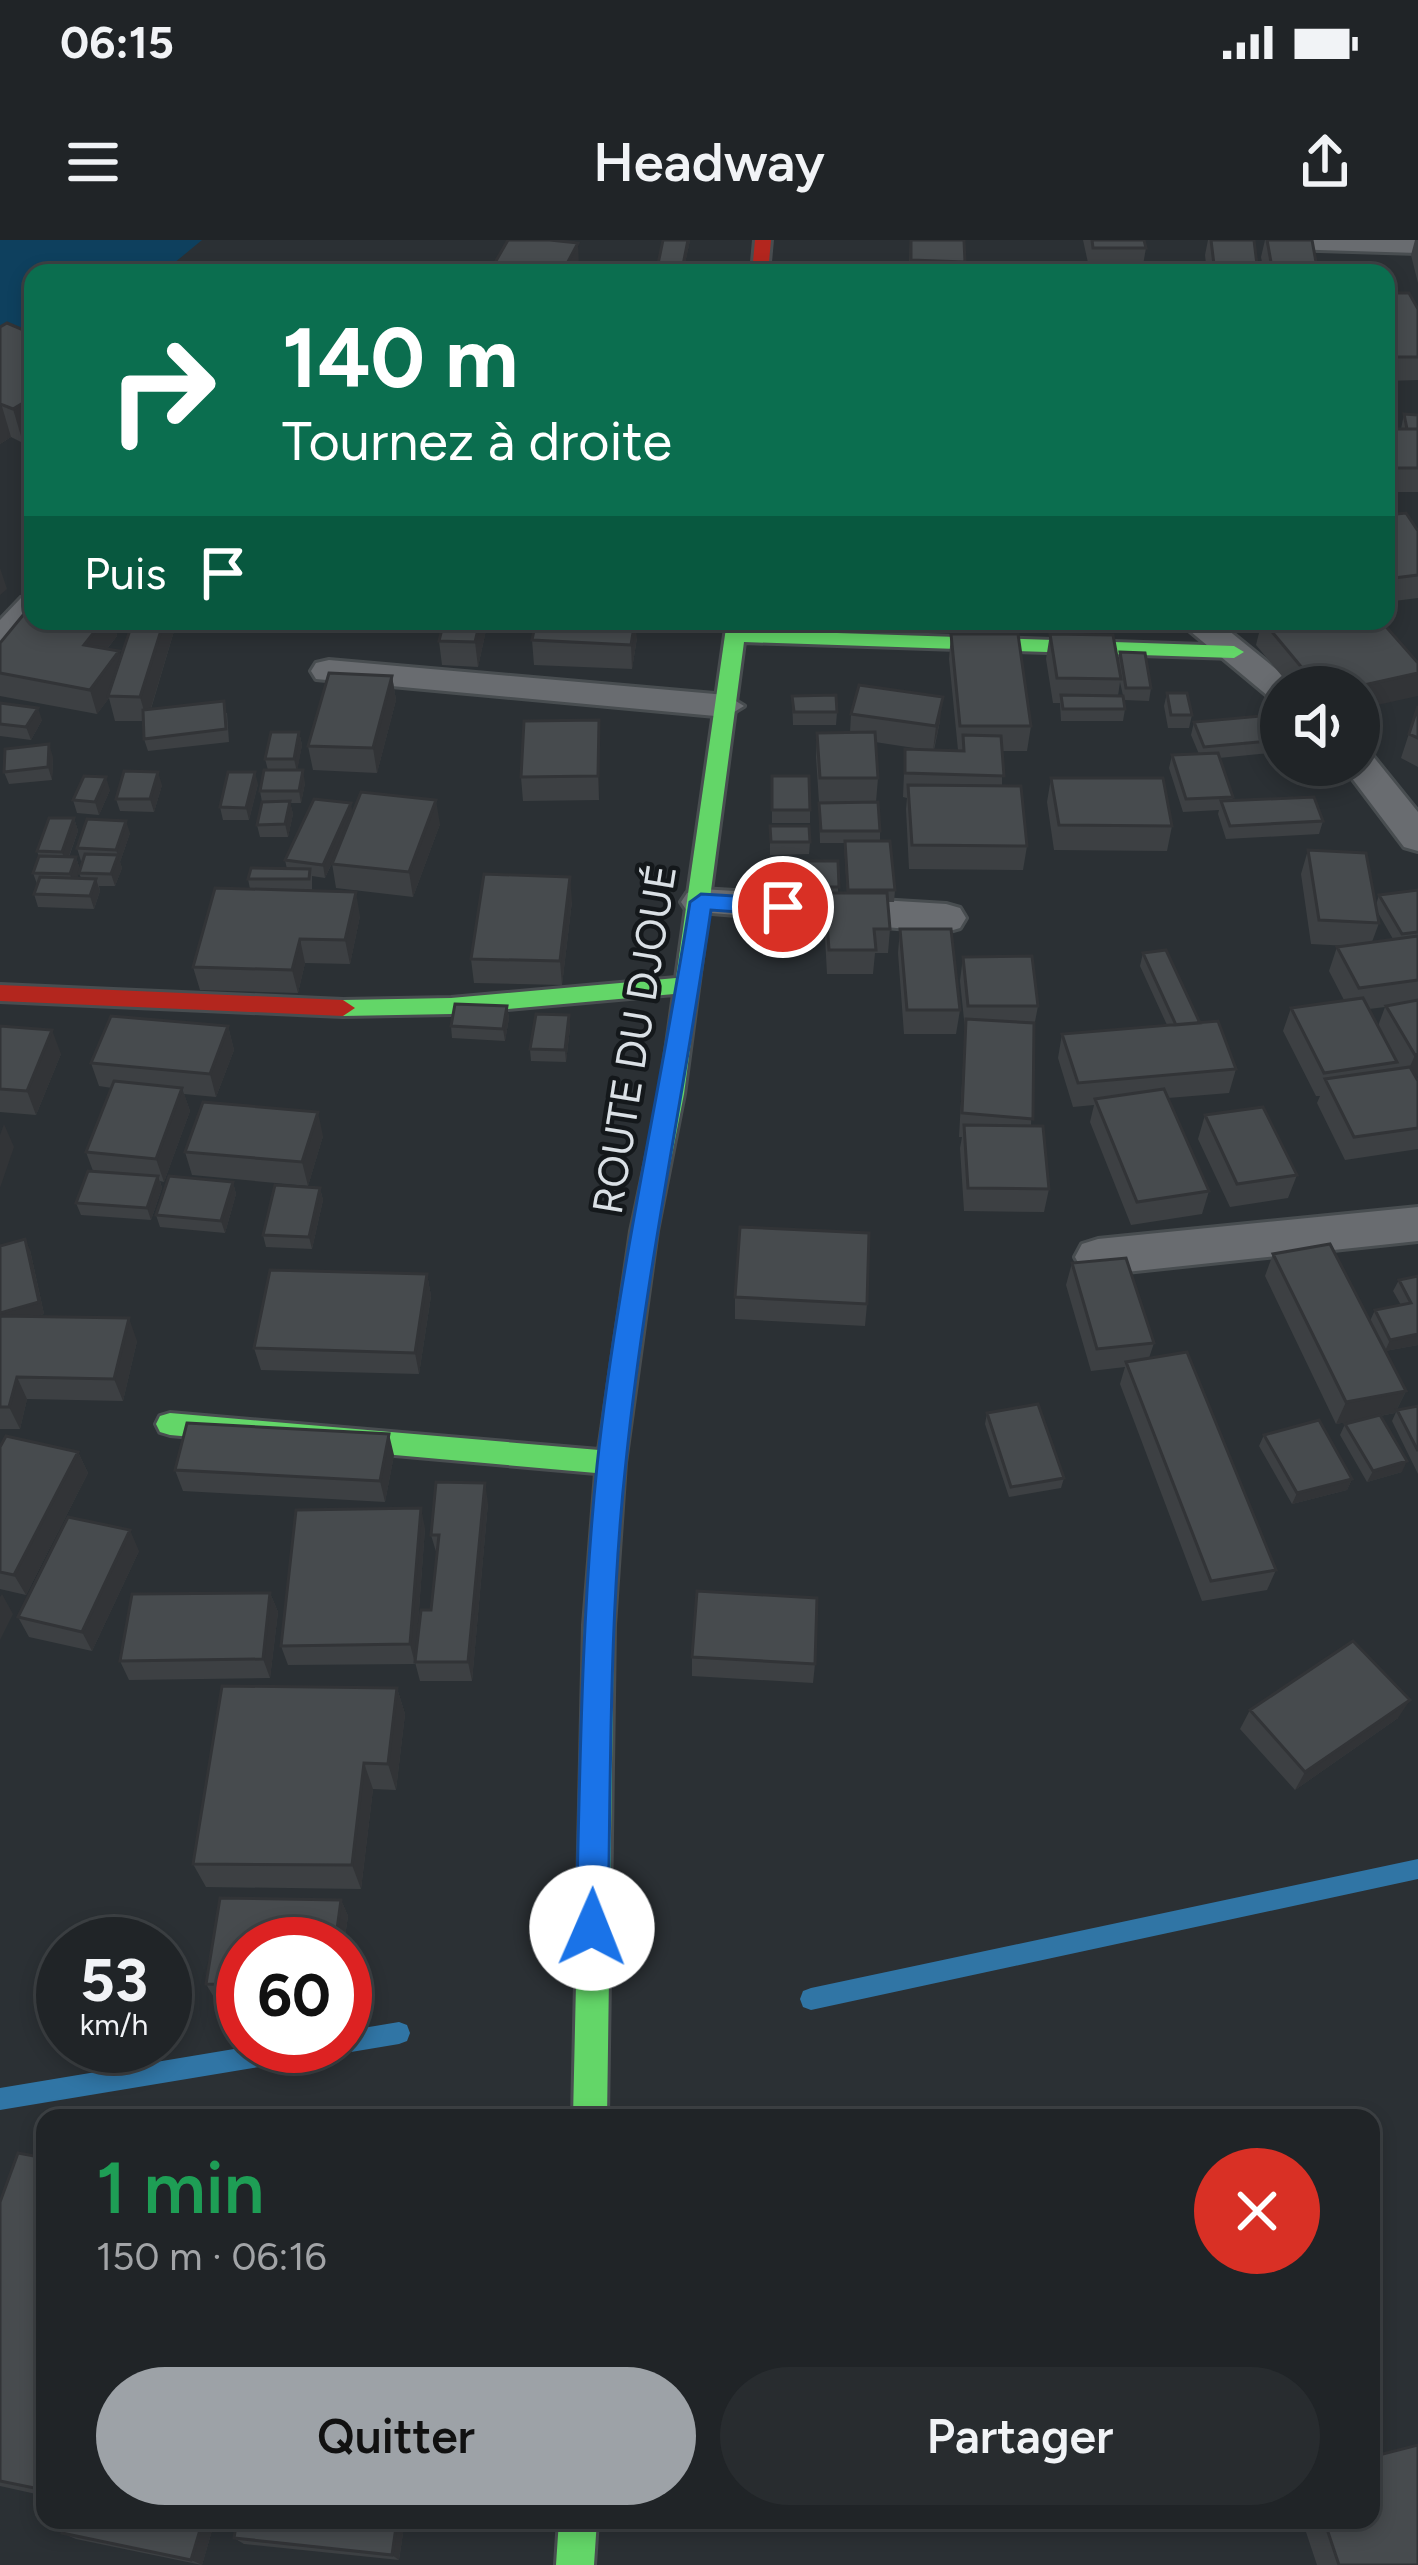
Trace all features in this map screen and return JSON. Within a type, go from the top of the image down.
[{"type":"main road","name":"ROUTE DU DJOUÉ","points":[[590,2109],[599,1625],[611,1463],[701,902],[737,630]]},
{"type":"main road","points":[[778,630],[1234,652]]},
{"type":"main road","points":[[0,993],[302,1009],[451,1006],[685,986]]},
{"type":"main road","points":[[170,1424],[611,1463]]},
{"type":"main road","points":[[575,2565],[577,2529]]},
{"type":"street","points":[[1286,240],[1418,244]]},
{"type":"street","points":[[0,641],[24,614]]},
{"type":"street","points":[[1206,630],[1260,672]]},
{"type":"street","points":[[329,671],[726,706]]},
{"type":"street","points":[[1380,772],[1418,787]]},
{"type":"street","points":[[1378,786],[1418,838]]},
{"type":"street","points":[[701,902],[946,918]]},
{"type":"street","points":[[1097,1257],[1418,1224]]},
{"type":"shaded area","points":[[0,240],[202,240],[173,264],[24,264],[24,339],[0,350]]},
{"type":"building","points":[[508,240],[578,243],[567,264],[494,264]]},
{"type":"building","points":[[663,240],[688,240],[683,264],[658,264]]},
{"type":"building","points":[[911,240],[964,240],[965,262],[911,260]]},
{"type":"building","points":[[1092,240],[1144,240],[1146,248],[1093,248]]},
{"type":"building","points":[[1211,240],[1254,240],[1257,264],[1214,264]]},
{"type":"building","points":[[1267,240],[1312,240],[1316,264],[1271,264]]},
{"type":"building","points":[[1395,293],[1409,293],[1418,309],[1418,357],[1395,357]]},
{"type":"building","points":[[7,323],[24,330],[24,402],[13,409],[0,404],[0,327]]},
{"type":"building","points":[[1404,414],[1418,415],[1418,429],[1407,429]]},
{"type":"building","points":[[1395,429],[1418,429],[1418,468],[1395,468]]},
{"type":"building","points":[[1406,513],[1418,531],[1418,575],[1395,578],[1395,514]]},
{"type":"building","points":[[24,614],[24,630],[96,630],[84,645],[119,651],[90,690],[0,673],[0,643]]},
{"type":"building","points":[[130,630],[161,630],[140,697],[108,696]]},
{"type":"building","points":[[442,630],[478,630],[475,642],[439,641]]},
{"type":"building","points":[[534,630],[634,630],[631,645],[532,640]]},
{"type":"building","points":[[1270,630],[1389,630],[1418,663],[1418,673],[1380,681],[1380,666],[1300,666]]},
{"type":"building","points":[[951,634],[1018,634],[1031,726],[960,726]]},
{"type":"building","points":[[1050,634],[1113,635],[1121,679],[1057,678]]},
{"type":"building","points":[[1120,652],[1145,653],[1151,688],[1126,688]]},
{"type":"building","points":[[329,673],[392,676],[373,748],[308,746]]},
{"type":"building","points":[[859,685],[943,697],[936,726],[851,714]]},
{"type":"building","points":[[1167,693],[1187,693],[1192,715],[1171,715]]},
{"type":"building","points":[[836,695],[837,712],[794,712],[792,696]]},
{"type":"building","points":[[1061,695],[1123,696],[1125,709],[1063,709]]},
{"type":"building","points":[[224,701],[226,729],[144,739],[143,710]]},
{"type":"building","points":[[0,703],[38,708],[26,727],[0,724]]},
{"type":"building","points":[[1418,706],[1418,738],[1409,734]]},
{"type":"building","points":[[1260,716],[1260,742],[1204,747],[1194,722]]},
{"type":"building","points":[[599,720],[598,776],[521,777],[524,721]]},
{"type":"building","points":[[271,732],[299,732],[294,759],[265,759]]},
{"type":"building","points":[[875,732],[878,778],[820,778],[817,733]]},
{"type":"building","points":[[963,735],[1001,736],[1004,776],[905,773],[905,749],[964,751]]},
{"type":"building","points":[[49,744],[48,767],[4,772],[5,749]]},
{"type":"building","points":[[1218,753],[1233,797],[1186,799],[1172,755]]},
{"type":"building","points":[[264,770],[303,770],[299,791],[260,791]]},
{"type":"building","points":[[124,771],[158,772],[150,799],[116,799]]},
{"type":"building","points":[[228,772],[255,772],[246,808],[220,807]]},
{"type":"building","points":[[84,776],[106,777],[95,802],[73,800]]},
{"type":"building","points":[[772,776],[809,776],[810,810],[772,810]]},
{"type":"building","points":[[1051,778],[1163,778],[1172,826],[1059,825]]},
{"type":"building","points":[[908,785],[1021,786],[1027,846],[912,845]]},
{"type":"building","points":[[361,792],[436,800],[409,872],[332,864]]},
{"type":"building","points":[[1314,797],[1323,821],[1230,826],[1221,801]]},
{"type":"building","points":[[314,799],[351,803],[323,865],[285,860]]},
{"type":"building","points":[[290,801],[285,824],[257,825],[262,802]]},
{"type":"building","points":[[878,802],[880,831],[821,831],[819,803]]},
{"type":"building","points":[[49,818],[74,818],[62,852],[37,851]]},
{"type":"building","points":[[87,819],[126,821],[116,850],[77,848]]},
{"type":"building","points":[[770,826],[809,826],[810,842],[771,842]]},
{"type":"building","points":[[845,841],[890,841],[895,890],[848,890]]},
{"type":"building","points":[[1308,850],[1366,853],[1379,923],[1319,920]]},
{"type":"building","points":[[85,854],[118,855],[111,874],[79,873]]},
{"type":"building","points":[[39,856],[76,857],[70,874],[33,873]]},
{"type":"building","points":[[762,861],[838,861],[839,887],[763,887]]},
{"type":"building","points":[[251,868],[310,869],[309,879],[248,879]]},
{"type":"building","points":[[484,874],[570,877],[560,961],[471,959]]},
{"type":"building","points":[[40,877],[96,879],[90,896],[34,894]]},
{"type":"building","points":[[215,888],[356,892],[345,940],[300,939],[292,970],[193,967]]},
{"type":"building","points":[[1418,890],[1418,932],[1402,934],[1379,895]]},
{"type":"building","points":[[825,893],[887,893],[890,929],[874,929],[876,950],[829,950]]},
{"type":"building","points":[[900,929],[951,929],[960,1010],[907,1010]]},
{"type":"building","points":[[1418,936],[1418,980],[1359,988],[1337,947]]},
{"type":"building","points":[[1166,950],[1200,1023],[1176,1025],[1143,953]]},
{"type":"building","points":[[1032,956],[1038,1006],[968,1006],[963,957]]},
{"type":"building","points":[[1363,998],[1397,1062],[1324,1073],[1291,1008]]},
{"type":"building","points":[[1418,1000],[1418,1054],[1415,1055],[1386,1006]]},
{"type":"building","points":[[455,1004],[507,1006],[503,1029],[451,1026]]},
{"type":"building","points":[[536,1014],[569,1015],[565,1050],[530,1049]]},
{"type":"building","points":[[111,1016],[228,1026],[210,1074],[91,1063]]},
{"type":"building","points":[[966,1019],[1034,1023],[1033,1119],[962,1113]]},
{"type":"building","points":[[1218,1021],[1236,1069],[1078,1083],[1062,1034]]},
{"type":"building","points":[[0,1026],[52,1030],[27,1091],[0,1089]]},
{"type":"building","points":[[1410,1067],[1418,1081],[1418,1128],[1354,1137],[1325,1079]]},
{"type":"building","points":[[114,1081],[182,1088],[156,1159],[86,1152]]},
{"type":"building","points":[[1164,1089],[1209,1191],[1137,1202],[1095,1099]]},
{"type":"building","points":[[203,1102],[318,1112],[302,1162],[185,1152]]},
{"type":"building","points":[[1263,1107],[1297,1175],[1237,1184],[1205,1115]]},
{"type":"building","points":[[964,1125],[1043,1126],[1049,1189],[968,1188]]},
{"type":"building","points":[[88,1171],[158,1176],[147,1208],[76,1203]]},
{"type":"building","points":[[169,1176],[233,1182],[221,1221],[156,1215]]},
{"type":"building","points":[[275,1185],[320,1188],[309,1237],[263,1235]]},
{"type":"building","points":[[740,1227],[869,1233],[867,1304],[735,1297]]},
{"type":"building","points":[[25,1239],[39,1302],[0,1313],[0,1246]]},
{"type":"building","points":[[1330,1244],[1406,1391],[1346,1402],[1273,1254]]},
{"type":"building","points":[[1126,1258],[1154,1343],[1097,1349],[1072,1263]]},
{"type":"building","points":[[270,1270],[427,1274],[415,1353],[254,1348]]},
{"type":"building","points":[[1418,1276],[1418,1334],[1390,1340],[1375,1310],[1411,1303],[1399,1280]]},
{"type":"building","points":[[0,1316],[129,1318],[114,1379],[17,1377],[9,1407],[0,1407]]},
{"type":"building","points":[[1187,1352],[1276,1570],[1211,1581],[1126,1362]]},
{"type":"building","points":[[1038,1404],[1064,1478],[1011,1487],[987,1413]]},
{"type":"building","points":[[1418,1406],[1418,1451],[1397,1410]]},
{"type":"building","points":[[1380,1415],[1407,1461],[1373,1471],[1345,1424]]},
{"type":"building","points":[[1319,1420],[1352,1479],[1297,1493],[1264,1435]]},
{"type":"building","points":[[187,1423],[389,1434],[380,1481],[175,1470]]},
{"type":"building","points":[[6,1436],[78,1452],[14,1575],[0,1572],[0,1447]]},
{"type":"building","points":[[436,1482],[485,1483],[468,1662],[415,1662],[421,1610],[431,1610],[439,1535],[431,1535]]},
{"type":"building","points":[[421,1508],[410,1644],[281,1646],[296,1510]]},
{"type":"building","points":[[68,1517],[130,1530],[82,1632],[18,1617]]},
{"type":"building","points":[[697,1591],[817,1598],[815,1664],[692,1657]]},
{"type":"building","points":[[270,1593],[263,1659],[120,1661],[132,1594]]},
{"type":"building","points":[[1353,1641],[1410,1700],[1305,1772],[1250,1710]]},
{"type":"building","points":[[222,1686],[397,1688],[388,1764],[364,1763],[352,1865],[193,1864]]},
{"type":"building","points":[[220,1898],[341,1900],[339,1917],[217,1917]]},
{"type":"building","points":[[216,1923],[216,1984],[206,1984]]},
{"type":"building","points":[[18,2153],[36,2156],[36,2488],[0,2481],[0,2202]]},
{"type":"building","points":[[1418,2445],[1418,2565],[1339,2565],[1327,2529],[1380,2529],[1380,2455]]},
{"type":"building","points":[[63,2529],[200,2529],[191,2560],[62,2533]]},
{"type":"building","points":[[236,2529],[396,2529],[392,2555],[234,2538]]},
{"type":"waterway","points":[[811,1999],[1418,1869]]},
{"type":"waterway","points":[[372,2038],[399,2033]]},
{"type":"waterway","points":[[0,2099],[216,2063]]},
{"type":"traffic: fast","points":[[590,2109],[599,1625],[611,1463],[644,1231],[672,1094],[736,630]]},
{"type":"traffic: fast","points":[[736,636],[1234,652]]},
{"type":"traffic: fast","points":[[343,1008],[451,1006],[685,985]]},
{"type":"traffic: fast","points":[[170,1424],[611,1463]]},
{"type":"traffic: fast","points":[[575,2565],[577,2529]]},
{"type":"traffic: jam","points":[[761,264],[763,240]]},
{"type":"traffic: jam","points":[[0,993],[343,1008]]},
{"type":"route","points":[[592,1928],[599,1625],[611,1463],[644,1231],[672,1094],[685,986],[701,902],[783,907]]}]
